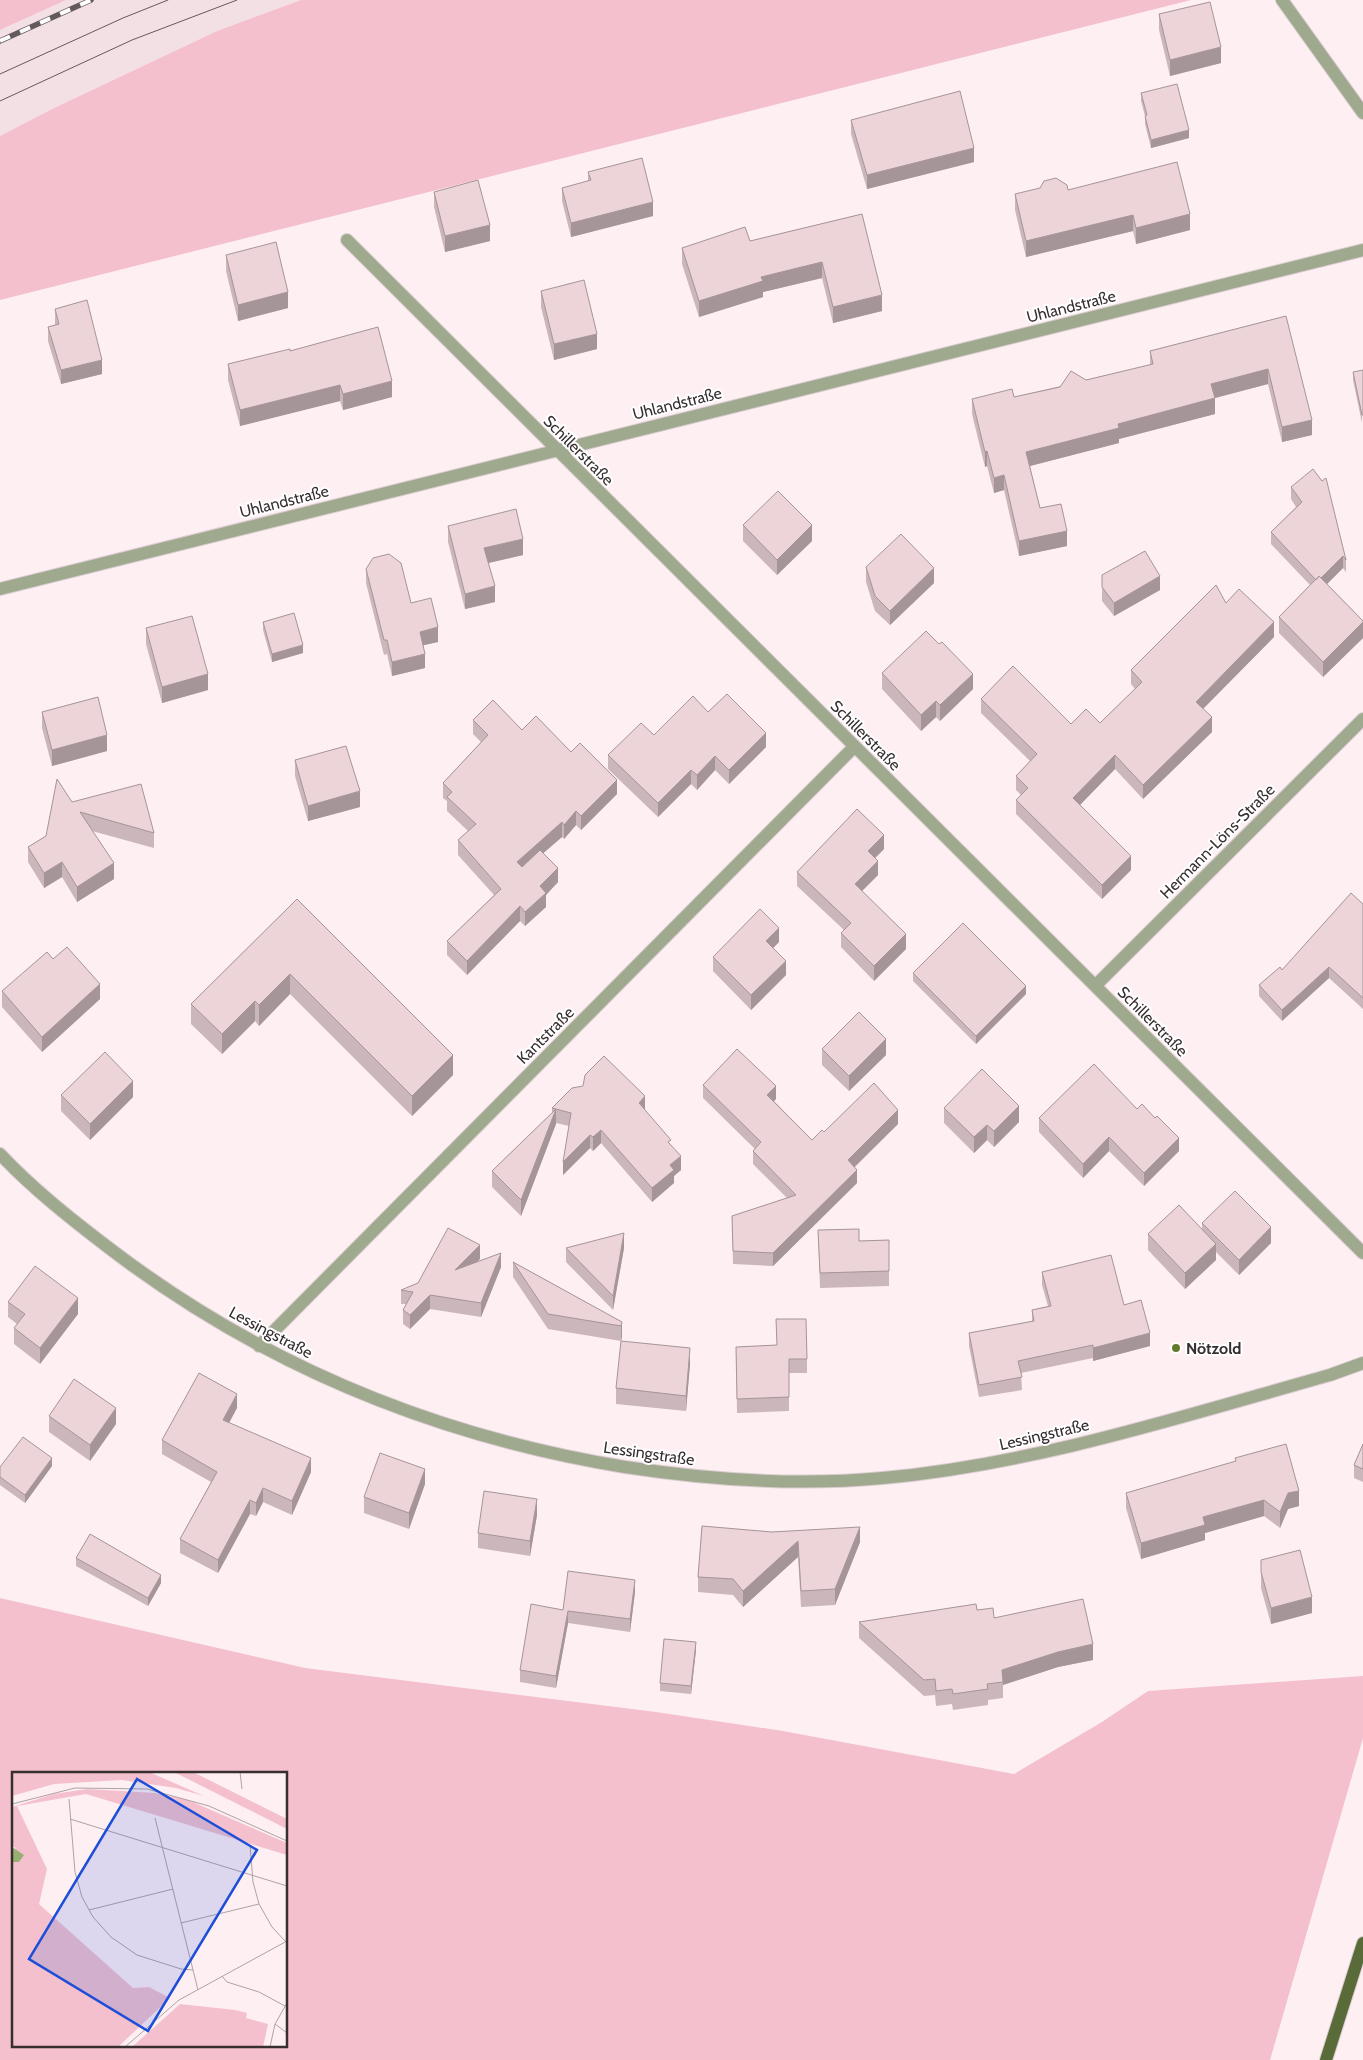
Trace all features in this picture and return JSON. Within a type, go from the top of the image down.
[{"type":"main road","points":[[1326,2060],[1363,1943]]},
{"type":"street","points":[[1282,0],[1363,113]]},
{"type":"street","name":"Schillerstraße","points":[[347,240],[1363,1253]]},
{"type":"street","name":"Uhlandstraße","points":[[0,589],[1363,250]]},
{"type":"street","name":"Hermann-Löns-Straße","points":[[1095,986],[1363,719]]},
{"type":"street","name":"Kantstraße","points":[[260,1346],[854,747]]},
{"type":"street","name":"Lessingstraße","points":[[0,1154],[69,1217],[136,1269],[192,1307],[260,1346],[329,1381],[391,1406],[510,1444],[583,1460],[667,1473],[736,1480],[808,1481],[880,1478],[952,1470],[1028,1456],[1106,1437],[1330,1375],[1363,1363]]},
{"type":"shaded area","points":[[0,0],[66,0],[0,30]]},
{"type":"shaded area","points":[[66,0],[301,0],[217,31],[54,108],[0,136],[0,30]]},
{"type":"shaded area","points":[[301,0],[1191,0],[0,300],[0,136],[54,108],[217,31]]},
{"type":"shaded area","points":[[0,1598],[305,1668],[656,1712],[783,1731],[1014,1774],[1102,1722],[1148,1691],[1363,1676],[1363,1738],[1270,2060],[0,2060]]},
{"type":"building","points":[[1210,2],[1221,47],[1170,60],[1159,14]]},
{"type":"building","points":[[1177,84],[1189,130],[1151,140],[1141,93]]},
{"type":"building","points":[[960,91],[974,148],[867,175],[851,120]]},
{"type":"building","points":[[642,158],[653,202],[571,223],[562,188],[591,180],[588,172]]},
{"type":"building","points":[[1177,162],[1190,214],[1136,228],[1133,215],[1026,241],[1015,194],[1040,188],[1044,181],[1056,178],[1067,185],[1068,190]]},
{"type":"building","points":[[478,180],[490,225],[445,236],[434,192]]},
{"type":"building","points":[[862,214],[882,295],[833,307],[822,262],[761,277],[763,281],[699,301],[682,248],[745,227],[750,241]]},
{"type":"building","points":[[276,242],[288,292],[238,305],[226,255]]},
{"type":"building","points":[[584,280],[597,334],[554,344],[541,291]]},
{"type":"building","points":[[87,300],[102,360],[61,370],[48,327],[59,324],[55,309]]},
{"type":"building","points":[[1286,316],[1312,420],[1282,427],[1268,369],[1211,384],[1215,398],[1118,424],[1119,428],[1026,452],[1040,508],[1061,504],[1067,531],[1019,541],[1004,475],[994,478],[987,451],[985,452],[972,399],[1012,389],[1014,397],[1060,387],[1071,371],[1086,380],[1153,364],[1150,351]]},
{"type":"building","points":[[378,327],[392,381],[343,394],[340,385],[240,410],[228,364],[290,349],[290,351]]},
{"type":"building","points":[[1363,370],[1363,415],[1362,415],[1353,372]]},
{"type":"building","points":[[1313,469],[1322,481],[1326,478],[1346,560],[1343,556],[1321,578],[1319,576],[1316,580],[1271,532],[1302,502],[1291,487]]},
{"type":"building","points":[[778,491],[812,525],[777,560],[743,525]]},
{"type":"building","points":[[516,509],[523,539],[484,548],[495,586],[465,594],[448,526]]},
{"type":"building","points":[[901,534],[934,568],[890,611],[875,596],[866,567]]},
{"type":"building","points":[[1145,551],[1160,576],[1114,603],[1102,587],[1102,575]]},
{"type":"building","points":[[389,554],[401,563],[411,603],[431,598],[438,627],[420,632],[425,654],[392,662],[387,640],[384,640],[366,569],[373,558]]},
{"type":"building","points":[[1319,576],[1363,621],[1323,662],[1279,617]]},
{"type":"building","points":[[1216,585],[1226,603],[1239,589],[1274,622],[1196,702],[1212,717],[1143,785],[1115,755],[1073,798],[1131,856],[1102,885],[1016,800],[1028,788],[1016,776],[1037,754],[981,699],[1013,666],[1071,724],[1086,709],[1100,723],[1142,682],[1131,670]]},
{"type":"building","points":[[294,613],[303,645],[272,654],[263,622]]},
{"type":"building","points":[[192,616],[208,674],[162,687],[146,628]]},
{"type":"building","points":[[926,631],[939,644],[942,642],[973,674],[940,705],[936,701],[921,715],[882,673]]},
{"type":"building","points":[[727,694],[766,733],[729,770],[715,756],[697,775],[691,770],[658,803],[608,755],[641,723],[654,735],[693,696],[708,712]]},
{"type":"building","points":[[98,697],[107,735],[52,750],[42,712]]},
{"type":"building","points":[[493,700],[522,730],[536,716],[571,752],[580,743],[617,780],[581,816],[576,811],[564,825],[562,822],[517,862],[522,867],[540,850],[558,868],[540,886],[546,893],[525,912],[520,906],[467,961],[447,941],[501,889],[458,840],[476,824],[447,797],[452,792],[443,783],[488,735],[473,720]]},
{"type":"building","points":[[346,746],[360,791],[308,806],[295,760]]},
{"type":"building","points":[[57,779],[72,802],[141,784],[154,833],[80,812],[114,863],[77,887],[62,862],[44,873],[28,847],[46,836]]},
{"type":"building","points":[[857,809],[884,835],[868,851],[878,861],[855,884],[906,934],[874,966],[841,933],[851,923],[797,872]]},
{"type":"building","points":[[1351,893],[1363,904],[1363,998],[1329,967],[1282,1010],[1259,985],[1280,967],[1282,970]]},
{"type":"building","points":[[297,899],[453,1055],[412,1096],[290,974],[259,1005],[255,1001],[222,1034],[191,1004]]},
{"type":"building","points":[[760,909],[779,928],[766,941],[786,961],[751,995],[713,957]]},
{"type":"building","points":[[963,923],[1026,986],[976,1036],[913,973]]},
{"type":"building","points":[[67,947],[100,984],[42,1037],[2,991],[47,952],[53,959]]},
{"type":"building","points":[[859,1012],[886,1039],[849,1076],[822,1049]]},
{"type":"building","points":[[737,1049],[776,1086],[767,1095],[812,1140],[822,1130],[824,1132],[874,1083],[898,1110],[848,1160],[857,1170],[773,1253],[733,1251],[732,1216],[796,1195],[753,1151],[761,1142],[703,1085]]},
{"type":"building","points":[[105,1052],[133,1081],[90,1124],[61,1095]]},
{"type":"building","points":[[604,1056],[645,1096],[639,1103],[671,1140],[668,1142],[681,1156],[670,1165],[674,1170],[652,1188],[601,1130],[593,1137],[590,1135],[563,1162],[571,1113],[552,1108],[572,1088],[583,1086],[585,1075]]},
{"type":"building","points":[[1094,1064],[1137,1109],[1142,1104],[1155,1118],[1157,1116],[1179,1138],[1144,1173],[1109,1137],[1083,1164],[1039,1118]]},
{"type":"building","points":[[982,1069],[1019,1106],[994,1131],[987,1125],[974,1137],[944,1108]]},
{"type":"building","points":[[556,1109],[521,1200],[492,1171]]},
{"type":"building","points":[[1235,1191],[1271,1227],[1239,1260],[1202,1223]]},
{"type":"building","points":[[1179,1205],[1216,1244],[1185,1273],[1148,1234]]},
{"type":"building","points":[[448,1228],[480,1245],[455,1270],[501,1253],[481,1303],[430,1295],[410,1315],[403,1310],[413,1292],[401,1290],[418,1283]]},
{"type":"building","points":[[859,1229],[859,1241],[889,1240],[889,1271],[820,1273],[818,1230]]},
{"type":"building","points":[[624,1233],[613,1296],[566,1248]]},
{"type":"building","points":[[1111,1255],[1124,1305],[1141,1300],[1150,1333],[1093,1348],[1093,1345],[1018,1361],[1022,1377],[979,1385],[969,1333],[1034,1321],[1032,1310],[1051,1306],[1042,1272]]},
{"type":"building","points":[[513,1262],[622,1322],[621,1326],[548,1314]]},
{"type":"building","points":[[35,1266],[78,1298],[40,1348],[14,1328],[25,1314],[8,1302]]},
{"type":"building","points":[[776,1319],[806,1319],[807,1359],[789,1359],[789,1397],[737,1399],[736,1347],[777,1345]]},
{"type":"building","points":[[621,1341],[690,1348],[686,1396],[616,1388]]},
{"type":"building","points":[[199,1373],[237,1394],[223,1420],[311,1458],[292,1501],[263,1488],[256,1503],[250,1500],[218,1560],[180,1539],[217,1472],[162,1440]]},
{"type":"building","points":[[74,1379],[116,1408],[90,1445],[49,1416]]},
{"type":"building","points":[[23,1437],[52,1458],[25,1495],[0,1477],[0,1467]]},
{"type":"building","points":[[1286,1444],[1299,1491],[1288,1493],[1280,1512],[1264,1500],[1203,1517],[1205,1525],[1141,1543],[1126,1493],[1236,1461],[1235,1458]]},
{"type":"building","points":[[1363,1444],[1363,1469],[1354,1465]]},
{"type":"building","points":[[380,1453],[425,1469],[409,1513],[364,1497]]},
{"type":"building","points":[[484,1491],[537,1499],[530,1541],[478,1533]]},
{"type":"building","points":[[702,1526],[772,1532],[860,1527],[835,1589],[801,1591],[798,1541],[743,1591],[733,1579],[698,1577]]},
{"type":"building","points":[[90,1534],[161,1575],[148,1598],[76,1558]]},
{"type":"building","points":[[1300,1550],[1312,1597],[1271,1608],[1261,1572],[1261,1560]]},
{"type":"building","points":[[568,1571],[635,1580],[630,1619],[568,1611],[556,1676],[520,1670],[531,1604],[563,1610]]},
{"type":"building","points":[[1083,1599],[1093,1644],[1058,1652],[1002,1670],[1003,1682],[987,1684],[988,1689],[953,1694],[952,1689],[936,1691],[935,1679],[924,1680],[859,1622],[976,1604],[977,1610],[993,1608],[994,1618]]},
{"type":"building","points":[[664,1639],[696,1642],[691,1686],[660,1683]]},
{"type":"tram line","points":[[0,74],[123,18],[168,0]]},
{"type":"tram line","points":[[0,101],[132,40],[237,0]]},
{"type":"railway","points":[[0,41],[91,0]]},
{"type":"place","name":"Nötzold","points":[[1176,1348]]}]
